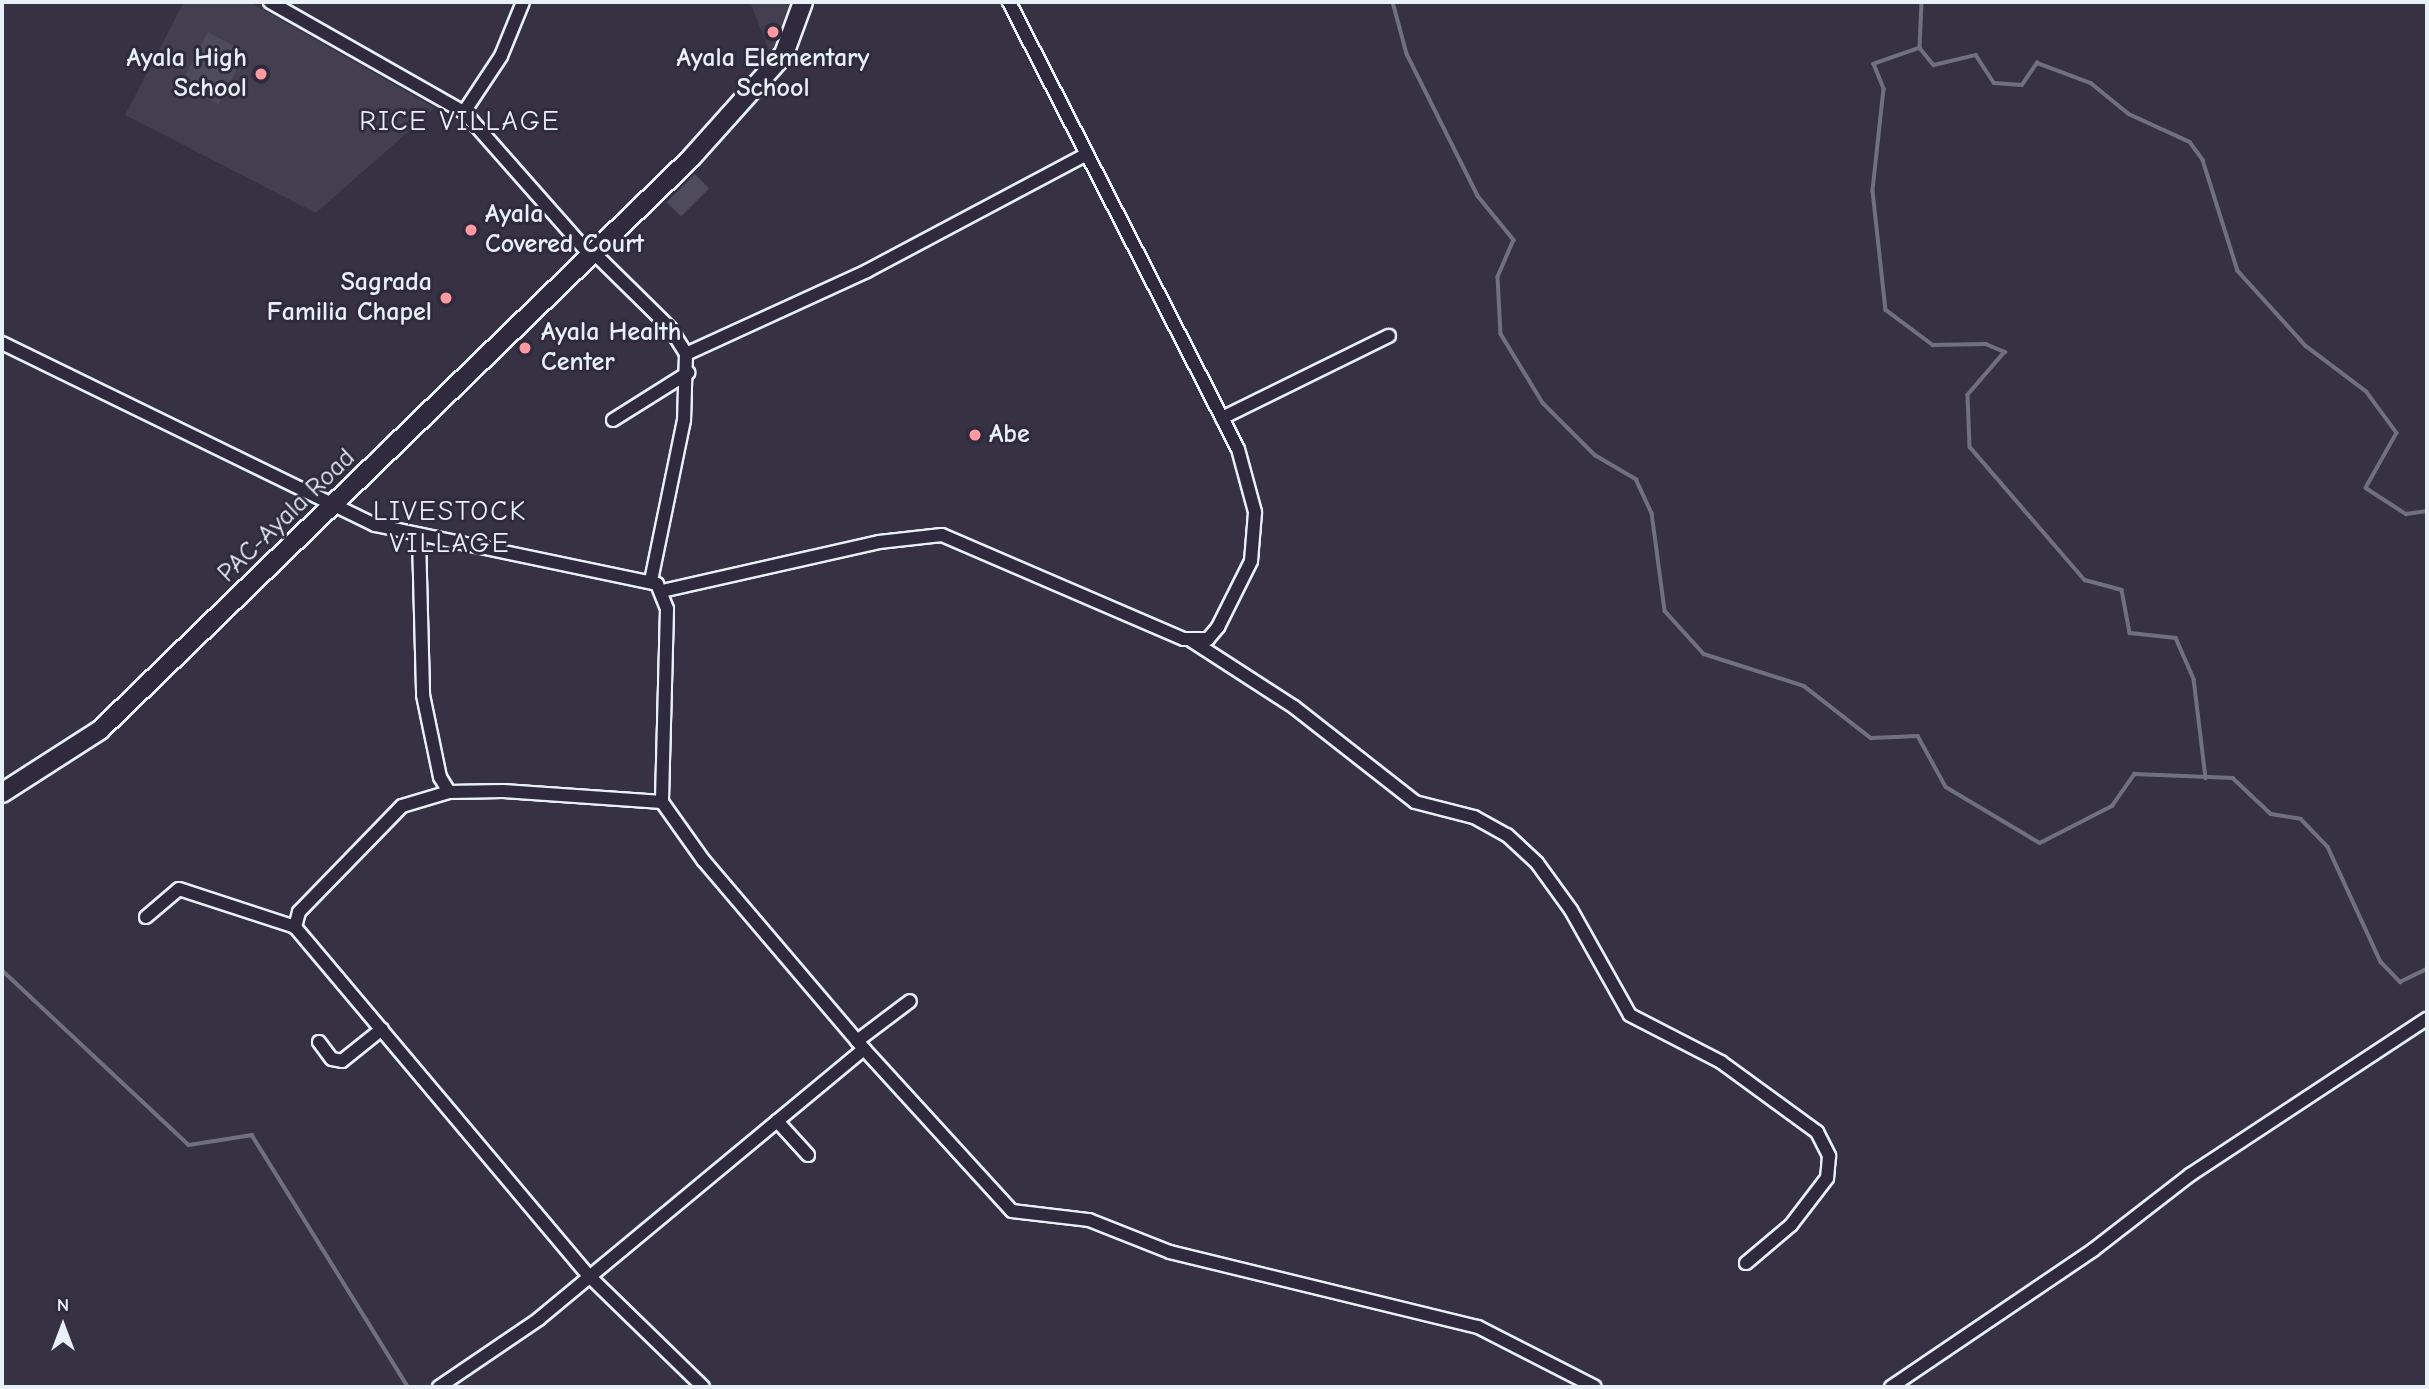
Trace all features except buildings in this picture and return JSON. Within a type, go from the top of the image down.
[{"type":"street","points":[[270,2],[464,112],[591,253],[670,328],[686,354],[688,373],[651,581]]},
{"type":"street","points":[[464,112],[501,57],[523,2]]},
{"type":"street","name":"PAC-Ayala Road","points":[[2,793],[100,730],[334,509],[763,82],[793,36],[803,2]]},
{"type":"street","points":[[1009,2],[1222,418],[1255,512],[1251,561],[1213,635],[1192,641]]},
{"type":"street","points":[[686,354],[867,271],[1087,154]]},
{"type":"street","points":[[1222,418],[1390,336]]},
{"type":"street","points":[[2,343],[334,509],[419,538],[651,581],[662,591],[662,802],[704,861],[860,1045],[1012,1211],[1089,1220],[1170,1252],[1478,1327],[1595,1387]]},
{"type":"street","points":[[613,420],[688,373]]},
{"type":"street","points":[[662,591],[879,542],[949,536],[1192,641],[1294,707],[1415,802],[1474,817],[1507,835],[1571,910],[1630,1015],[1702,1050],[1816,1132],[1829,1156],[1827,1178],[1791,1225],[1746,1263]]},
{"type":"street","points":[[419,538],[424,695],[440,777],[449,792]]},
{"type":"street","points":[[295,927],[299,912],[371,831],[402,806],[449,792],[662,802]]},
{"type":"street","points":[[146,917],[179,889],[295,927],[589,1276],[704,1387]]},
{"type":"street","points":[[439,1387],[589,1276],[776,1121],[910,1001]]},
{"type":"street","points":[[1891,1387],[2093,1250],[2190,1175],[2427,1018]]},
{"type":"street","points":[[319,1042],[332,1059],[342,1060],[382,1029]]},
{"type":"street","points":[[776,1121],[808,1155]]},
{"type":"shaded area","name":"Ayala High School","points":[[184,2],[250,2],[435,108],[316,213],[125,115]]},
{"type":"shaded area","name":"Ayala Elementary School","points":[[750,2],[798,2],[772,58]]},
{"type":"shaded area","points":[[208,32],[246,52],[218,104],[180,84]]},
{"type":"shaded area","points":[[695,174],[709,188],[681,216],[667,202]]},
{"type":"waterway","points":[[1393,2],[1407,54],[1478,196],[1514,240],[1498,277],[1501,334],[1543,403],[1595,455],[1636,479],[1652,513],[1665,611],[1704,654],[1804,686],[1871,738],[1918,736],[1946,787],[2040,843],[2112,806],[2134,774],[2233,778],[2271,814],[2301,819],[2328,847],[2381,962],[2400,982],[2427,969]]},
{"type":"waterway","points":[[1922,2],[1920,48],[1934,65],[1976,55],[1994,83],[2022,85],[2037,63],[2091,83],[2129,114],[2190,142],[2203,160],[2238,271],[2306,346],[2366,391],[2397,433],[2366,488],[2406,514],[2427,511]]},
{"type":"waterway","points":[[1920,48],[1874,64],[1884,89],[1873,191],[1886,310],[1933,345],[1986,344],[2005,352],[1968,395],[1970,447],[2085,580],[2122,590],[2130,633],[2176,638],[2194,679],[2206,778]]},
{"type":"waterway","points":[[2,970],[189,1145],[252,1135],[408,1387]]},
{"type":"place","name":"Ayala Elementary School","points":[[773,32]]},
{"type":"place","name":"Ayala High School","points":[[261,74]]},
{"type":"place","name":"Ayala Covered Court","points":[[471,230]]},
{"type":"place","name":"Sagrada Familia Chapel","points":[[446,298]]},
{"type":"place","name":"Ayala Health Center","points":[[525,348]]},
{"type":"place","name":"Abe","points":[[975,435]]},
{"type":"district","name":"RICE VILLAGE","points":[[460,121]]},
{"type":"district","name":"LIVESTOCK VILLAGE","points":[[450,527]]}]
